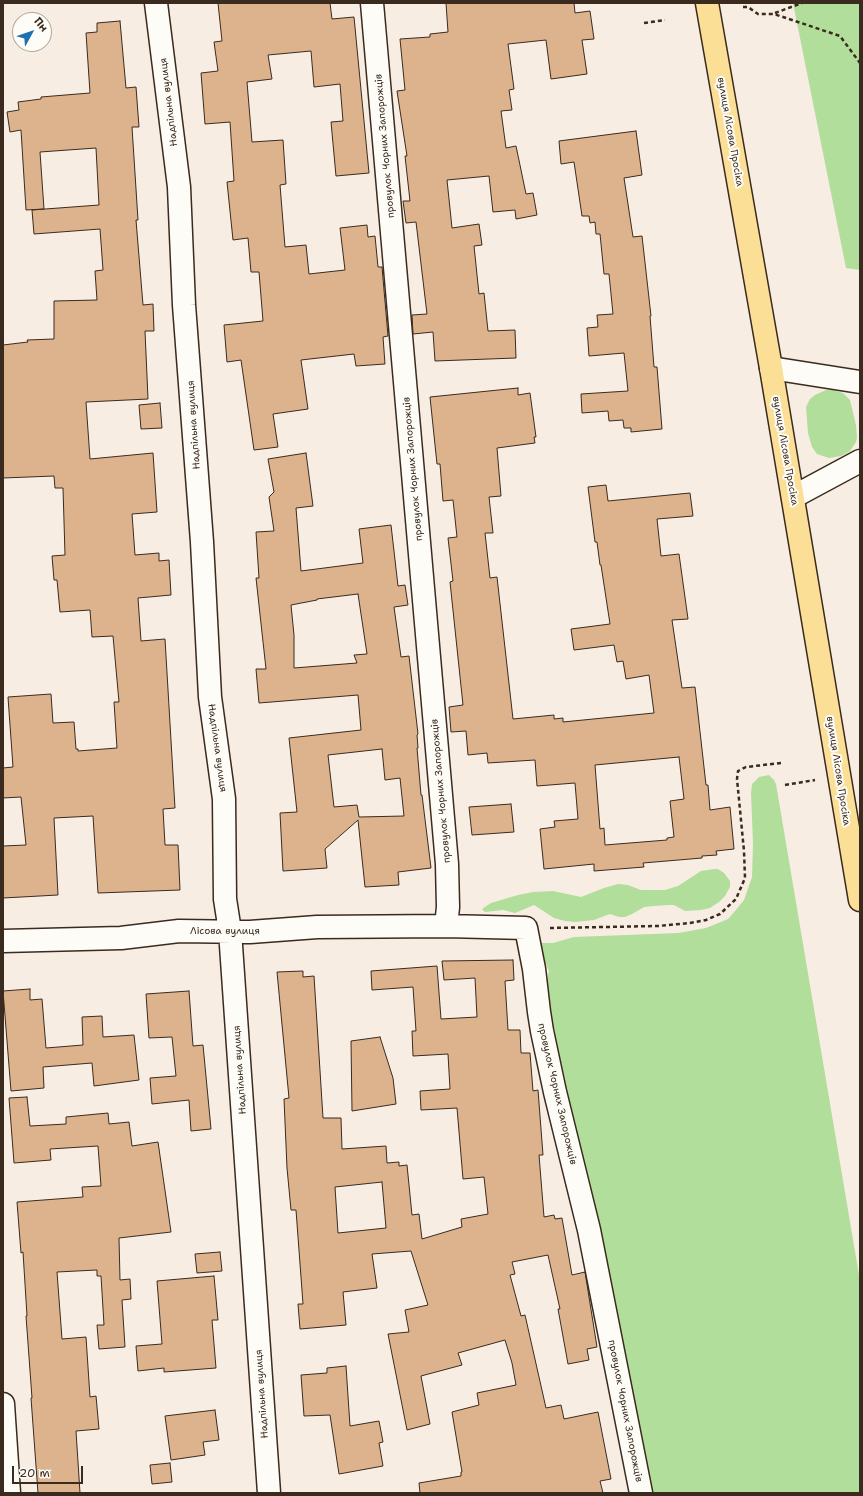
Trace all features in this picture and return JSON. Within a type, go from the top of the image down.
[{"type":"main road","name":"вулиця Лісова Просіка","points":[[707,3],[771,368],[860,900]]},
{"type":"street","name":"Надпільна вулиця","points":[[156,3],[179,187],[184,305],[200,518],[210,697],[224,799],[225,899],[230,932],[269,1493]]},
{"type":"street","name":"провулок Чорних Запорожців","points":[[372,3],[448,864],[448,908],[446,926]]},
{"type":"street","points":[[771,368],[860,382]]},
{"type":"street","points":[[793,497],[860,462]]},
{"type":"street","name":"Лісова вулиця","points":[[3,941],[121,938],[179,931],[259,932],[317,927],[446,926]]},
{"type":"street","points":[[446,926],[526,928]]},
{"type":"street","name":"провулок Чорних Запорожців","points":[[526,928],[534,969],[542,1031],[555,1092],[589,1230],[641,1493]]},
{"type":"street","points":[[3,1404],[9,1493]]},
{"type":"path","points":[[774,14],[802,3]]},
{"type":"path","points":[[742,7],[748,7],[758,14],[774,14],[840,36],[860,64]]},
{"type":"path","points":[[644,23],[665,20]]},
{"type":"path","points":[[526,928],[658,926],[706,920],[720,914],[736,898],[745,878],[737,779],[738,771],[746,767],[781,763]]},
{"type":"path","points":[[785,785],[815,780]]},
{"type":"green space","points":[[793,3],[860,3],[860,270],[846,268]]},
{"type":"green space","points":[[826,390],[833,390],[843,393],[850,400],[856,425],[857,438],[850,451],[841,456],[829,458],[817,454],[812,447],[808,433],[806,407],[810,399],[815,395]]},
{"type":"green space","points":[[769,775],[776,784],[860,1281],[860,1493],[651,1493],[549,1026],[546,985],[549,971],[546,964],[539,957],[540,943],[553,943],[574,937],[678,933],[706,928],[728,919],[744,900],[752,877],[752,784],[759,777]]},
{"type":"green space","points":[[718,869],[724,873],[730,881],[730,887],[725,896],[719,902],[710,908],[701,910],[685,911],[674,905],[654,906],[644,907],[625,917],[610,914],[594,920],[575,922],[554,918],[534,905],[515,913],[503,910],[485,912],[482,909],[491,903],[533,892],[553,891],[581,897],[618,884],[628,885],[641,890],[665,890],[678,886],[701,871]]},
{"type":"building","points":[[218,3],[330,3],[332,19],[354,17],[369,173],[336,176],[331,122],[343,121],[340,84],[314,87],[311,51],[268,55],[272,79],[247,82],[252,142],[283,140],[286,184],[280,185],[285,247],[306,245],[309,274],[345,270],[340,228],[367,225],[368,237],[375,236],[378,267],[382,267],[388,336],[383,337],[385,364],[356,366],[354,354],[301,360],[308,409],[273,414],[278,447],[254,450],[241,360],[227,362],[224,325],[263,321],[259,272],[251,272],[248,238],[233,240],[227,182],[234,181],[230,122],[205,124],[201,73],[218,71],[214,42],[222,41]]},
{"type":"building","points":[[446,3],[574,3],[575,13],[590,11],[594,39],[582,40],[587,74],[551,79],[546,40],[508,44],[514,89],[509,90],[512,110],[501,111],[506,148],[516,146],[526,194],[533,193],[537,215],[516,219],[515,210],[493,212],[489,176],[447,180],[452,228],[479,224],[482,245],[474,246],[479,294],[484,293],[488,331],[515,330],[516,358],[435,361],[433,332],[413,334],[412,315],[427,314],[416,222],[406,223],[403,201],[410,201],[405,156],[407,156],[397,91],[405,90],[400,39],[430,37],[430,34],[448,32]]},
{"type":"building","points":[[120,21],[126,88],[136,87],[139,127],[132,127],[138,220],[136,220],[143,305],[153,304],[154,331],[145,331],[148,399],[86,402],[90,459],[153,453],[157,512],[132,514],[135,555],[159,553],[159,561],[169,560],[171,595],[138,598],[141,641],[165,639],[175,808],[163,809],[165,845],[178,845],[180,890],[98,893],[93,816],[54,818],[58,895],[3,898],[3,846],[26,845],[21,797],[3,798],[3,768],[13,767],[8,697],[51,694],[53,723],[74,722],[76,749],[78,749],[78,751],[117,748],[114,702],[119,702],[113,636],[92,637],[90,610],[60,612],[57,580],[54,580],[52,556],[65,555],[63,488],[55,488],[54,476],[3,478],[3,345],[28,342],[27,340],[54,339],[54,301],[97,300],[95,271],[103,270],[100,229],[34,234],[32,210],[99,205],[96,148],[40,152],[44,209],[26,210],[21,130],[10,132],[7,112],[19,110],[18,102],[41,99],[41,97],[90,93],[86,33],[97,32],[97,23]]},
{"type":"building","points":[[636,131],[642,175],[624,178],[633,237],[642,236],[651,316],[654,367],[657,367],[662,429],[631,432],[631,428],[624,428],[623,420],[609,421],[608,411],[582,413],[581,394],[628,391],[624,353],[589,356],[587,328],[598,327],[597,315],[613,314],[609,274],[604,274],[600,234],[596,234],[595,222],[590,223],[589,216],[582,216],[574,162],[561,164],[559,141]]},
{"type":"building","points":[[518,388],[518,395],[530,393],[536,437],[534,437],[535,443],[497,448],[501,496],[489,497],[493,533],[485,533],[490,578],[497,577],[513,719],[554,715],[554,719],[563,718],[563,722],[654,713],[649,675],[626,679],[623,661],[617,662],[614,645],[574,650],[571,629],[610,624],[597,542],[595,542],[588,487],[606,485],[608,501],[690,493],[693,516],[657,519],[661,556],[679,554],[688,619],[672,620],[682,688],[695,687],[710,810],[730,807],[734,849],[716,851],[717,855],[702,856],[702,858],[643,863],[644,867],[594,871],[594,864],[544,869],[540,829],[555,827],[554,821],[578,819],[575,783],[537,786],[535,760],[488,763],[487,753],[468,755],[466,731],[451,732],[449,707],[463,705],[450,582],[453,581],[448,538],[457,537],[453,500],[443,501],[440,464],[437,464],[430,397]],"holes":[[[679,757],[684,799],[670,801],[674,837],[667,838],[667,840],[605,845],[604,828],[600,829],[595,765]]]},
{"type":"building","points":[[160,403],[162,428],[141,429],[139,405]]},
{"type":"building","points":[[306,453],[313,506],[296,508],[301,571],[363,563],[359,529],[391,525],[398,586],[405,585],[408,605],[394,607],[401,657],[409,656],[418,734],[417,748],[421,795],[431,868],[398,872],[399,885],[365,887],[358,820],[325,849],[327,868],[283,871],[280,813],[297,812],[289,738],[361,730],[358,695],[259,703],[256,669],[266,669],[256,578],[259,578],[256,532],[274,531],[269,497],[274,492],[268,459]],"holes":[[[358,594],[367,654],[354,655],[357,663],[294,668],[294,635],[291,605],[317,599]],[[382,749],[385,780],[400,778],[404,816],[359,817],[357,805],[334,807],[328,755]]]},
{"type":"building","points":[[511,804],[514,832],[472,835],[469,807]]},
{"type":"building","points":[[513,960],[514,980],[505,981],[508,1030],[520,1030],[521,1053],[530,1053],[533,1091],[538,1090],[543,1155],[539,1155],[544,1217],[554,1215],[555,1219],[562,1218],[572,1275],[585,1272],[597,1347],[587,1349],[589,1360],[568,1364],[558,1309],[560,1309],[548,1255],[512,1262],[515,1274],[510,1275],[521,1316],[525,1315],[546,1408],[561,1405],[564,1419],[598,1412],[611,1479],[600,1481],[603,1493],[420,1493],[419,1483],[461,1476],[462,1472],[452,1412],[479,1405],[477,1393],[516,1385],[512,1363],[505,1340],[458,1353],[462,1365],[421,1376],[430,1424],[407,1430],[388,1334],[409,1332],[405,1310],[428,1305],[411,1251],[372,1254],[377,1288],[343,1292],[346,1325],[300,1329],[298,1304],[303,1304],[296,1210],[291,1210],[287,1168],[284,1099],[289,1098],[277,972],[303,971],[303,977],[314,976],[323,1118],[341,1118],[342,1149],[386,1146],[387,1163],[399,1162],[399,1166],[407,1165],[412,1215],[419,1214],[422,1239],[462,1227],[461,1219],[488,1214],[484,1177],[463,1179],[457,1108],[421,1110],[420,1091],[450,1089],[448,1054],[413,1056],[412,1031],[416,1031],[413,987],[372,990],[371,971],[437,966],[441,1019],[477,1017],[475,978],[444,980],[442,961]],"holes":[[[382,1182],[386,1228],[338,1233],[335,1187]]]},
{"type":"building","points":[[30,989],[30,1000],[42,999],[46,1048],[83,1045],[82,1017],[102,1016],[103,1037],[134,1035],[139,1080],[94,1086],[92,1063],[43,1067],[44,1088],[11,1091],[3,991]]},
{"type":"building","points":[[189,991],[193,1046],[203,1045],[211,1129],[191,1131],[189,1100],[152,1104],[150,1078],[176,1076],[172,1037],[149,1038],[146,994]]},
{"type":"building","points":[[380,1037],[393,1078],[396,1104],[352,1111],[351,1041]]},
{"type":"building","points":[[27,1097],[30,1126],[66,1124],[66,1117],[108,1113],[109,1124],[129,1122],[132,1146],[158,1142],[171,1232],[119,1238],[120,1280],[130,1279],[131,1299],[122,1300],[125,1347],[99,1349],[97,1325],[104,1325],[101,1276],[97,1276],[97,1270],[57,1272],[62,1339],[86,1337],[90,1397],[96,1396],[99,1429],[76,1431],[80,1493],[38,1493],[23,1252],[21,1253],[17,1202],[83,1197],[82,1187],[101,1186],[98,1146],[50,1149],[51,1160],[14,1163],[9,1098]]},
{"type":"building","points":[[220,1252],[222,1271],[197,1273],[195,1254]]},
{"type":"building","points":[[214,1276],[218,1320],[212,1320],[216,1368],[164,1372],[164,1368],[138,1371],[136,1346],[162,1344],[157,1281]]},
{"type":"building","points":[[346,1366],[350,1426],[379,1421],[383,1442],[379,1443],[383,1466],[339,1474],[330,1415],[304,1416],[301,1375],[327,1373],[327,1368]]},
{"type":"building","points":[[215,1410],[219,1440],[203,1442],[205,1455],[171,1460],[165,1416]]},
{"type":"building","points":[[170,1463],[172,1482],[152,1484],[150,1465]]}]
